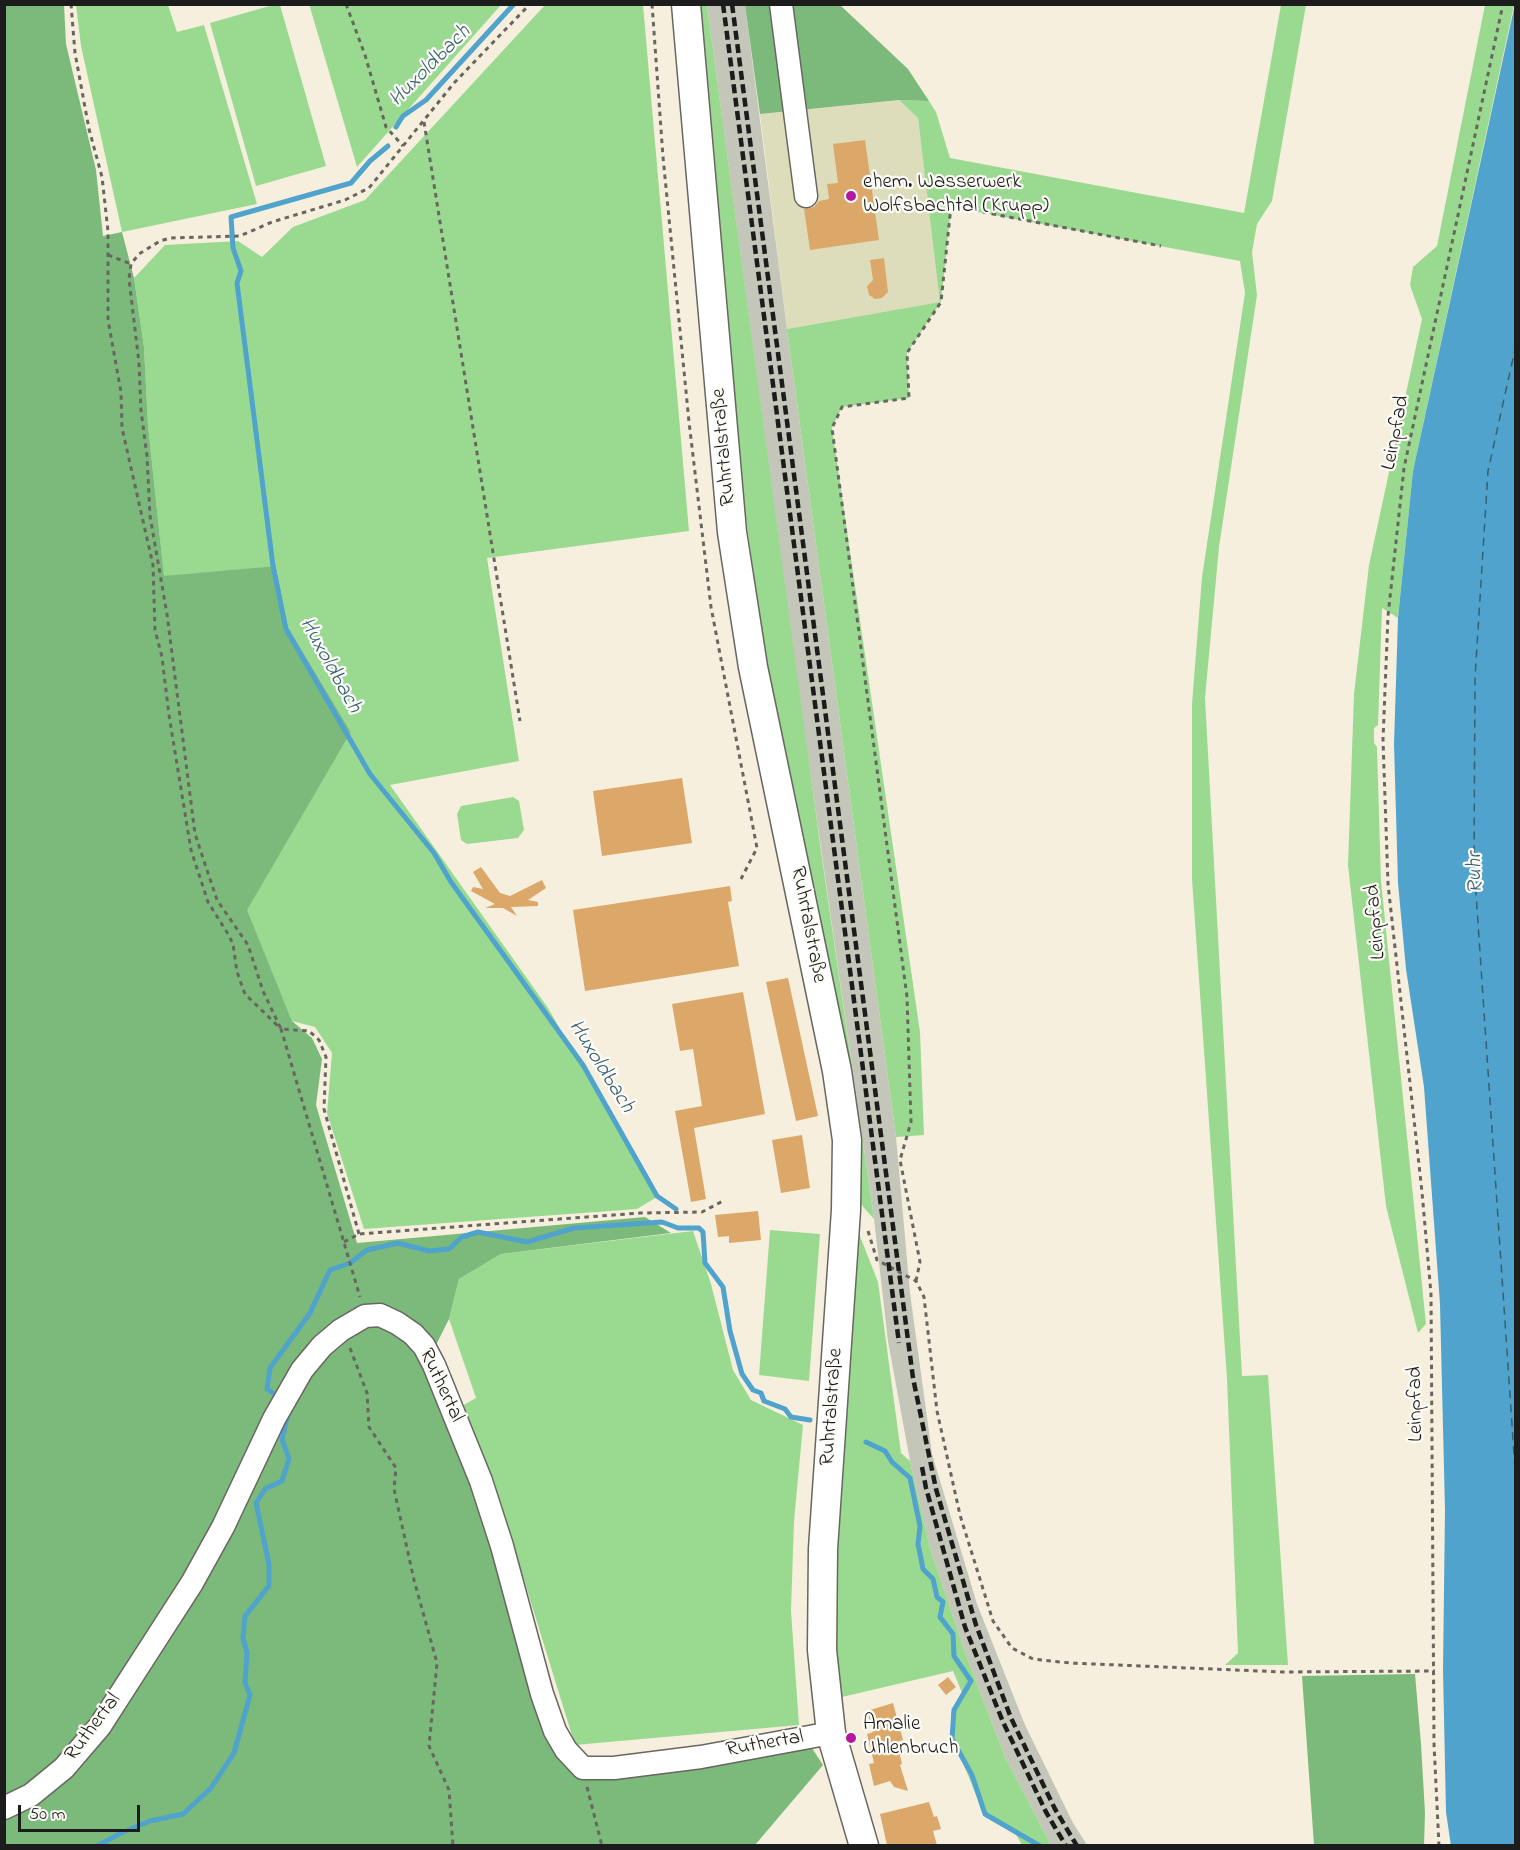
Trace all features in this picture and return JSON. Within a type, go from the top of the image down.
[{"type":"main road","name":"Ruhrtalstraße","points":[[686,4],[732,532],[753,667],[837,1071],[847,1140],[846,1210],[823,1549],[822,1650],[831,1733],[864,1845]]},
{"type":"street","points":[[781,4],[806,196]]},
{"type":"street","name":"Ruthertal","points":[[4,1808],[31,1795],[64,1768],[100,1726],[192,1583],[289,1391],[302,1370],[322,1346],[341,1330],[365,1316],[380,1315],[413,1334],[424,1346],[434,1365],[488,1502],[542,1694],[555,1731],[566,1750],[583,1768],[614,1768],[701,1757],[831,1733]]},
{"type":"path","points":[[71,4],[75,53],[89,129],[102,177],[108,231],[108,320],[121,392],[122,429],[153,565],[155,630],[162,657],[191,850],[208,902],[233,944],[237,972],[245,994],[281,1029],[309,1031],[319,1040],[326,1056],[324,1109],[359,1234]]},
{"type":"path","points":[[346,4],[365,55],[386,127],[403,146]]},
{"type":"path","points":[[365,1316],[281,1029],[263,990],[248,945],[217,900],[195,834],[167,614],[150,516],[139,363],[129,279],[131,264],[139,254],[160,241],[170,238],[240,236],[272,222],[345,200],[369,188],[454,83],[530,4]]},
{"type":"path","points":[[652,4],[663,157],[711,607],[757,848],[741,879]]},
{"type":"path","name":"Leinpfad","points":[[1439,1845],[1434,1744],[1431,1294],[1421,1180],[1388,884],[1383,740],[1388,616],[1404,468],[1503,4]]},
{"type":"path","points":[[424,120],[520,721]]},
{"type":"path","points":[[916,1281],[920,1262],[900,1160],[911,1122],[907,997],[832,428],[842,407],[909,398],[907,353],[940,302],[951,206],[1161,246]]},
{"type":"path","points":[[108,255],[131,264]]},
{"type":"path","points":[[344,1242],[359,1234],[640,1213],[702,1212],[723,1200]]},
{"type":"path","points":[[846,1210],[859,1214],[867,1226],[878,1260],[916,1281],[924,1297],[937,1411],[960,1515],[993,1621],[1012,1648],[1033,1659],[1070,1663],[1283,1672],[1435,1671]]},
{"type":"path","points":[[341,1330],[358,1366],[367,1394],[369,1427],[396,1468],[394,1489],[414,1580],[437,1663],[429,1746],[448,1790],[453,1845]]},
{"type":"path","points":[[583,1768],[602,1845]]},
{"type":"shaded area","points":[[707,5],[745,5],[896,1137],[910,1293],[932,1454],[977,1604],[1025,1725],[1073,1823],[1087,1845],[1051,1845],[1005,1757],[966,1655],[930,1548],[910,1461],[888,1341],[874,1219],[804,729]]},
{"type":"shaded area","points":[[899,100],[918,118],[941,302],[787,329],[760,114]]},
{"type":"green space","points":[[64,4],[66,44],[96,170],[103,236],[122,232],[134,278],[144,347],[148,425],[164,576],[276,566],[288,627],[351,732],[247,910],[292,1021],[312,1038],[322,1059],[316,1105],[357,1243],[645,1217],[671,1233],[501,1254],[459,1279],[449,1319],[428,1361],[577,1776],[810,1745],[823,1765],[755,1845],[5,1846],[4,5]]},
{"type":"green space","points":[[309,4],[501,4],[501,5],[357,167]]},
{"type":"green space","points":[[76,5],[168,5],[177,32],[204,25],[257,204],[122,232],[81,46]]},
{"type":"green space","points":[[280,5],[326,166],[256,186],[210,23]]},
{"type":"green space","points":[[545,5],[643,5],[689,531],[487,558],[519,761],[390,785],[548,1008],[657,1197],[637,1209],[364,1229],[327,1113],[332,1053],[315,1027],[292,1021],[246,910],[351,732],[288,627],[276,566],[164,577],[148,425],[144,347],[134,278],[165,245],[238,241],[262,257],[293,227],[365,200]]},
{"type":"green space","points":[[700,5],[707,5],[821,851],[874,1219],[857,1200],[803,852],[765,653],[745,512]]},
{"type":"green space","points":[[745,5],[840,5],[908,69],[929,101],[899,100],[760,114]]},
{"type":"green space","points":[[1281,5],[1306,5],[1272,201],[1257,224],[1252,252],[1257,295],[1219,547],[1205,698],[1242,1376],[1268,1375],[1288,1665],[1225,1665],[1238,1653],[1227,1379],[1192,879],[1192,704],[1202,577],[1245,293],[1240,261],[951,207],[941,302],[907,353],[909,398],[842,407],[832,428],[920,1032],[924,1135],[896,1137],[787,329],[940,302],[918,118],[899,100],[929,101],[936,112],[950,158],[1244,213]]},
{"type":"green space","points":[[1485,5],[1514,5],[1413,471],[1398,618],[1382,608],[1378,725],[1374,728],[1374,743],[1377,747],[1381,881],[1426,1324],[1418,1333],[1386,1206],[1348,865],[1354,694],[1369,565],[1422,319],[1410,285],[1413,267],[1437,246]]},
{"type":"green space","points":[[513,797],[519,801],[524,830],[518,838],[467,844],[461,840],[457,814],[461,806]]},
{"type":"green space","points":[[770,1230],[820,1234],[809,1381],[759,1375]]},
{"type":"green space","points":[[693,1231],[711,1284],[733,1370],[751,1400],[803,1425],[794,1521],[791,1611],[799,1725],[575,1745],[502,1509],[462,1406],[476,1398],[449,1319],[459,1279],[501,1254]]},
{"type":"green space","points":[[858,1231],[878,1282],[901,1453],[910,1461],[930,1548],[966,1655],[1005,1757],[1051,1845],[1022,1845],[1015,1833],[985,1817],[954,1741],[951,1713],[963,1695],[953,1671],[842,1697],[838,1675],[835,1595]]},
{"type":"green space","points":[[1415,1674],[1425,1813],[1424,1845],[1314,1845],[1302,1676]]},
{"type":"water","name":"Ruhr","points":[[1515,4],[1516,1845],[1451,1846],[1446,1812],[1443,1670],[1445,1510],[1440,1304],[1424,1087],[1406,969],[1398,883],[1394,744],[1398,618],[1413,471]]},
{"type":"building","name":"ehem. Wasserwerk Wolfsbachtal (Krupp)","points":[[865,140],[879,240],[810,250],[804,209],[814,207],[819,201],[829,199],[827,184],[838,183],[833,144]]},
{"type":"building","points":[[884,258],[888,292],[882,298],[875,299],[869,295],[867,286],[873,280],[870,260]]},
{"type":"building","points":[[682,778],[692,843],[602,856],[593,791]]},
{"type":"building","points":[[481,867],[500,893],[510,896],[542,880],[546,888],[528,900],[538,902],[538,906],[511,907],[517,916],[503,908],[485,908],[495,904],[471,891],[473,887],[483,889],[473,872]]},
{"type":"building","points":[[730,886],[732,901],[728,902],[739,966],[585,991],[573,910]]},
{"type":"building","points":[[788,978],[818,1116],[796,1121],[766,982]]},
{"type":"building","points":[[743,992],[765,1114],[694,1128],[706,1199],[691,1202],[675,1111],[702,1106],[693,1049],[680,1051],[672,1004]]},
{"type":"building","points":[[802,1135],[810,1188],[781,1193],[772,1140]]},
{"type":"building","points":[[758,1211],[761,1240],[729,1243],[729,1236],[718,1237],[715,1215]]},
{"type":"building","points":[[948,1677],[956,1687],[946,1695],[938,1685]]},
{"type":"building","points":[[893,1703],[903,1740],[897,1742],[902,1764],[900,1765],[908,1791],[894,1787],[890,1781],[874,1786],[869,1764],[874,1763],[867,1734],[873,1732],[867,1711]]},
{"type":"building","points":[[929,1802],[941,1829],[933,1831],[937,1845],[887,1845],[880,1814]]},
{"type":"waterway","name":"Huxoldbach","points":[[396,127],[403,116],[426,100],[514,4]]},
{"type":"waterway","name":"Huxoldbach","points":[[388,146],[370,161],[351,183],[231,217],[233,248],[241,271],[237,283],[273,566],[286,629],[370,774],[434,853],[451,882],[583,1065],[657,1196],[676,1209]]},
{"type":"waterway","points":[[279,1397],[267,1389],[270,1368],[310,1313],[330,1270],[350,1263],[367,1250],[398,1243],[429,1251],[449,1249],[462,1237],[478,1232],[527,1242],[574,1228],[662,1222],[678,1228],[699,1228],[703,1232],[705,1263],[723,1287],[730,1331],[742,1374],[753,1390],[761,1393],[764,1401],[785,1409],[791,1417],[810,1420]]},
{"type":"waterway","points":[[97,1846],[150,1821],[183,1814],[211,1788],[234,1753],[250,1695],[245,1683],[247,1653],[243,1638],[245,1616],[269,1586],[269,1564],[256,1503],[265,1489],[282,1481],[289,1459],[282,1439],[288,1414]]},
{"type":"waterway","points":[[866,1442],[885,1451],[892,1462],[910,1478],[920,1526],[918,1544],[923,1569],[933,1579],[937,1597],[943,1602],[940,1617],[953,1634],[954,1656],[971,1681],[954,1710],[952,1739],[972,1775],[985,1814],[1040,1846]]},
{"type":"ferry route","points":[[1516,345],[1488,471],[1475,678],[1474,864],[1516,1484]]},
{"type":"railway","points":[[723,4],[899,1343]]},
{"type":"railway","points":[[732,4],[913,1378],[936,1489],[976,1625],[1011,1718],[1055,1809],[1077,1846]]},
{"type":"railway","points":[[922,1467],[965,1627],[1003,1722],[1046,1812],[1066,1846]]},
{"type":"place","name":"ehem. Wasserwerk Wolfsbachtal (Krupp)","points":[[851,196]]},
{"type":"place","name":"Amalie Uhlenbruch","points":[[851,1738]]}]
